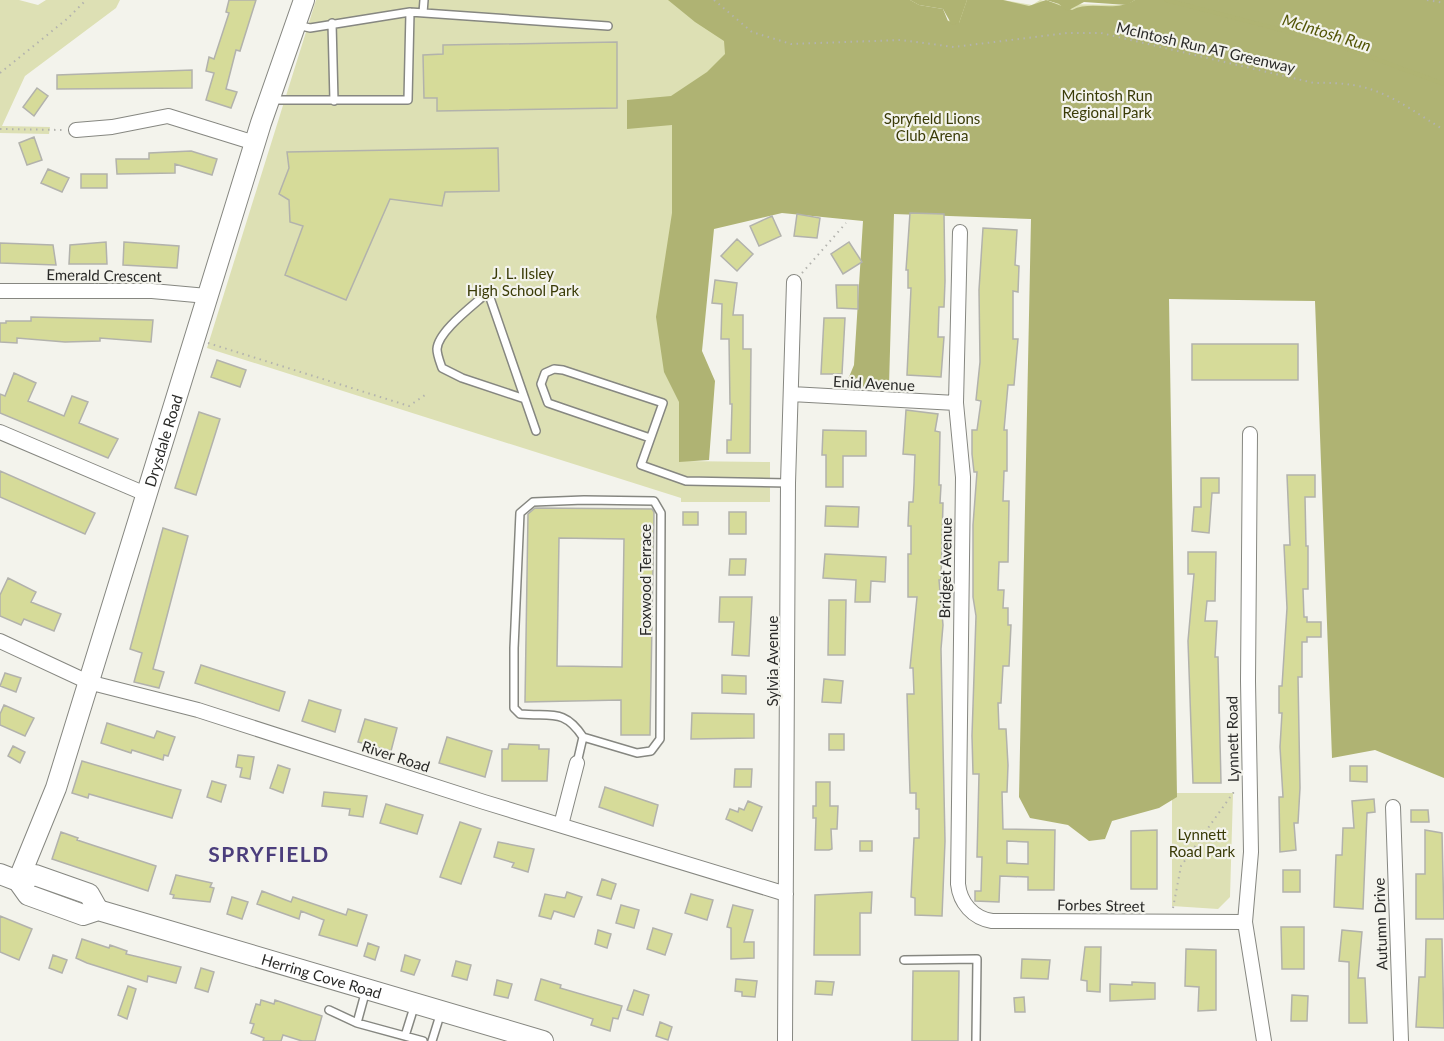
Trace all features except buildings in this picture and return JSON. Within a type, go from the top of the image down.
[{"type":"street","name":"Drysdale Road","points":[[9,878],[56,788],[148,495],[207,296],[269,100],[304,0]]},
{"type":"street","points":[[76,130],[112,127],[168,116],[255,144]]},
{"type":"street","name":"Bridget Avenue","points":[[960,232],[956,403],[963,477],[958,884],[964,902]]},
{"type":"street","name":"Sylvia Avenue","points":[[785,1041],[788,483],[794,282]]},
{"type":"street","name":"Emerald Crescent","points":[[0,291],[152,291],[207,296]]},
{"type":"street","name":"Enid Avenue","points":[[791,394],[956,403]]},
{"type":"street","points":[[0,432],[148,495]]},
{"type":"street","name":"Lynnett Road","points":[[1250,434],[1251,852],[1245,922],[1264,1041]]},
{"type":"street","name":"River Road","points":[[0,641],[88,682],[198,710],[786,894]]},
{"type":"street","points":[[561,825],[577,763]]},
{"type":"street","name":"Autumn Drive","points":[[1393,807],[1401,1041]]},
{"type":"street","name":"Herring Cove Road","points":[[9,878],[35,875],[89,894],[98,910],[543,1041]]},
{"type":"street","name":"Forbes Street","points":[[964,902],[976,916],[992,921],[1245,922]]},
{"type":"lane","points":[[423,13],[424,0]]},
{"type":"lane","points":[[296,24],[310,28],[410,12],[608,26]]},
{"type":"lane","points":[[269,100],[408,100],[410,12]]},
{"type":"lane","points":[[332,23],[334,101]]},
{"type":"lane","points":[[525,399],[462,378],[442,368],[436,351],[438,342],[451,325],[488,292],[525,399],[536,431]]},
{"type":"lane","points":[[650,438],[548,403],[541,384],[545,373],[554,369],[563,370],[663,402],[641,465],[686,481],[788,483]]},
{"type":"lane","name":"Foxwood Terrace","points":[[595,499],[654,501],[662,513],[660,739],[651,751],[637,753],[583,737],[572,722],[562,716],[520,714],[514,708],[514,636],[520,513],[533,502],[595,499]]},
{"type":"lane","points":[[577,763],[583,737]]},
{"type":"lane","points":[[904,960],[977,959],[976,1041]]},
{"type":"lane","points":[[357,1023],[367,988]]},
{"type":"lane","points":[[405,1036],[415,1002]]},
{"type":"lane","points":[[329,1010],[357,1023],[423,1041]]},
{"type":"lane","points":[[432,1041],[441,1010]]},
{"type":"path","points":[[0,73],[67,19],[86,0]]},
{"type":"path","name":"McIntosh Run AT Greenway","points":[[714,0],[752,32],[791,44],[901,40],[954,47],[1067,33],[1101,33],[1314,83],[1342,82],[1366,86],[1387,93],[1444,130]]},
{"type":"path","points":[[1427,0],[1444,3]]},
{"type":"path","points":[[0,129],[76,130]]},
{"type":"path","points":[[794,282],[846,223]]},
{"type":"path","points":[[194,339],[410,406],[425,395]]},
{"type":"path","points":[[1172,923],[1181,866],[1233,793],[1250,795]]},
{"type":"green space","points":[[0,0],[19,0],[38,5],[46,0],[120,0],[116,8],[25,76],[2,126],[50,127],[49,134],[0,133]]},
{"type":"green space","name":"J. L. Ilsley High School Park","points":[[316,0],[910,0],[948,21],[967,0],[1003,0],[1032,5],[1040,0],[1059,4],[1127,5],[1135,0],[1150,0],[684,203],[681,461],[770,462],[770,502],[681,502],[681,498],[207,348]]},
{"type":"green space","points":[[668,0],[910,0],[919,5],[943,9],[948,21],[959,23],[967,0],[1003,0],[1029,6],[1046,0],[1072,10],[1087,6],[1119,6],[1135,0],[1444,0],[1444,778],[1375,750],[1332,758],[1315,301],[1169,299],[1177,797],[1159,808],[1112,821],[1105,839],[1089,841],[1068,825],[1030,818],[1019,797],[1031,219],[894,214],[889,385],[844,389],[854,365],[863,221],[782,213],[714,229],[702,351],[715,381],[709,460],[679,462],[679,402],[664,372],[656,317],[672,213],[672,125],[627,129],[627,100],[671,96],[707,72],[725,54],[724,41],[695,22]]},
{"type":"green space","name":"Lynnett Road Park","points":[[1172,793],[1233,793],[1230,897],[1218,909],[1172,906]]},
{"type":"shaded area","points":[[910,0],[967,0],[959,23],[952,25],[943,9],[919,5]]},
{"type":"shaded area","points":[[1046,0],[1135,0],[1127,5],[1084,2],[1067,11],[1059,4]]},
{"type":"waterway","name":"McIntosh Run","points":[[1166,0],[1332,43],[1444,84]]},
{"type":"district","name":"SPRYFIELD","points":[[269,853]]},
{"type":"park label","name":"Mcintosh Run Regional Park","points":[[1107,104]]},
{"type":"park label","name":"Spryfield Lions Club Arena","points":[[932,126]]}]
